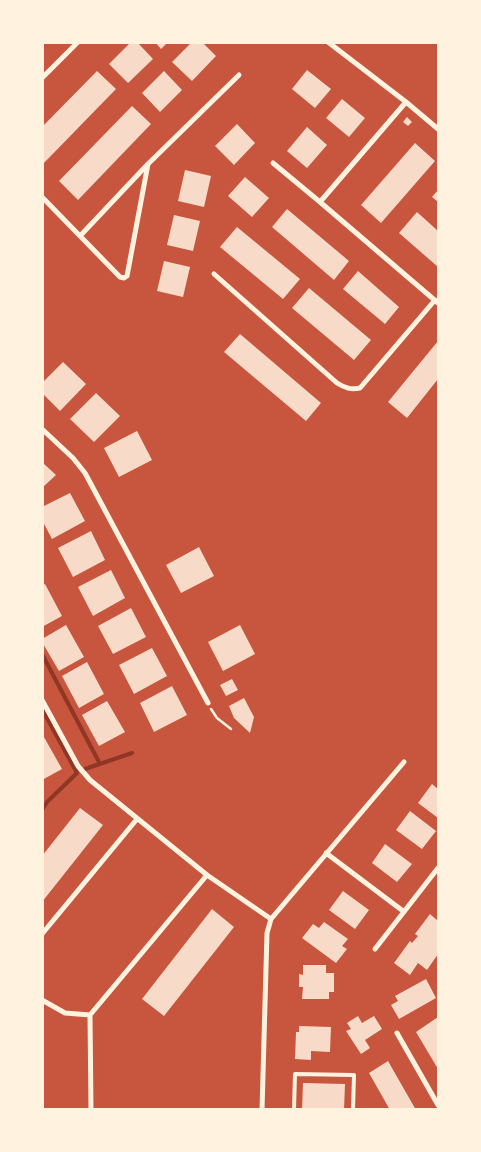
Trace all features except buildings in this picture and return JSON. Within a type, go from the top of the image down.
[{"type":"street","points":[[42,78],[78,42]]},
{"type":"street","points":[[328,42],[438,129]]},
{"type":"street","points":[[80,236],[148,164],[239,75]]},
{"type":"street","points":[[320,202],[406,102]]},
{"type":"street","points":[[214,274],[337,383],[344,388],[352,390],[360,388],[437,301],[273,163]]},
{"type":"street","points":[[42,197],[120,277],[124,278],[127,276],[148,164]]},
{"type":"street","points":[[42,429],[73,458],[85,473],[208,703]]},
{"type":"street","points":[[42,700],[78,766],[90,780],[207,875],[271,919]]},
{"type":"street","points":[[262,1110],[267,933],[271,919],[404,762]]},
{"type":"street","points":[[42,934],[137,819]]},
{"type":"street","points":[[326,852],[403,911]]},
{"type":"street","points":[[375,949],[438,868]]},
{"type":"street","points":[[91,1110],[90,1015],[207,875]]},
{"type":"street","points":[[42,1000],[65,1013],[90,1015]]},
{"type":"street","points":[[397,1033],[438,1105]]},
{"type":"lane","points":[[294,1110],[295,1074],[354,1075],[353,1110]]},
{"type":"path","points":[[208,703],[217,718],[231,729]]},
{"type":"waterway","points":[[42,654],[100,764]]},
{"type":"waterway","points":[[42,709],[77,773],[47,802],[42,810]]},
{"type":"waterway","points":[[85,769],[132,753]]}]
